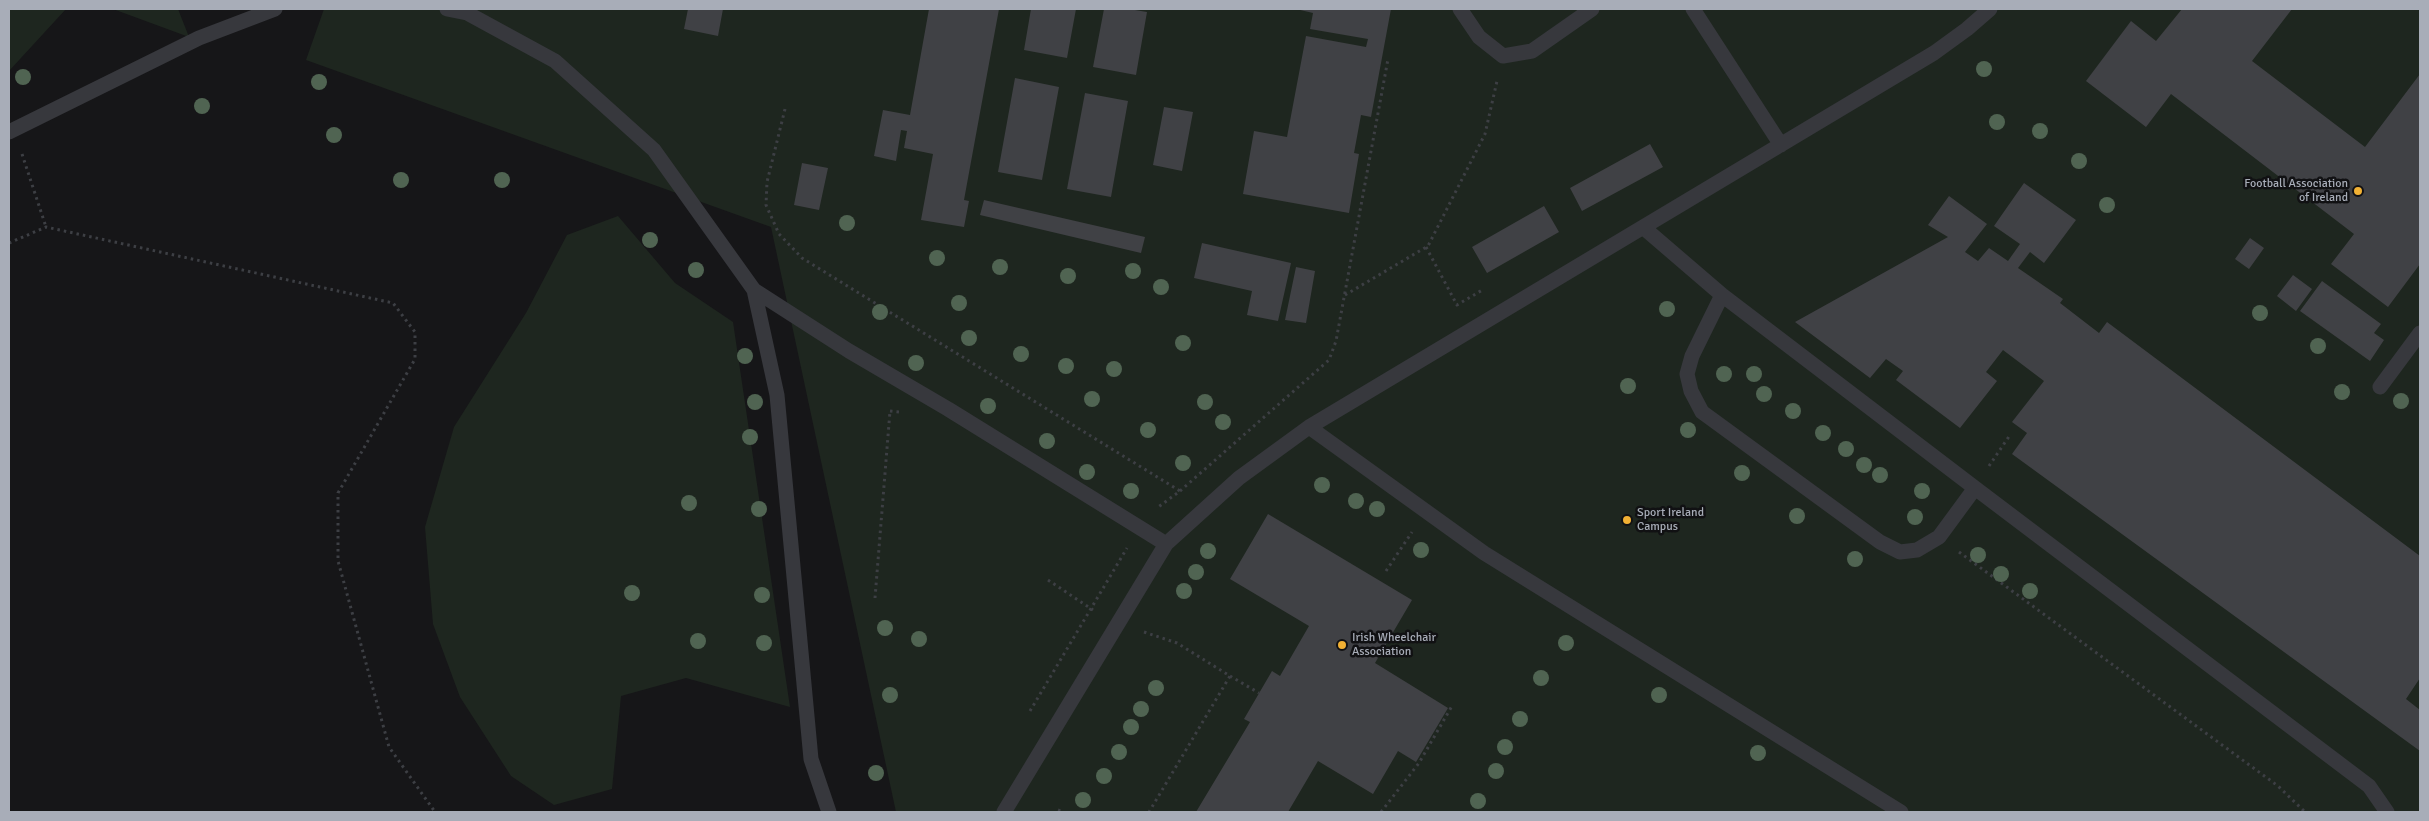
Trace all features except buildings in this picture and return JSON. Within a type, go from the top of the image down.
[{"type":"lane","points":[[12,131],[199,38],[275,9]]},
{"type":"lane","points":[[447,9],[467,13],[555,61],[654,150],[754,290],[849,351],[1166,544]]},
{"type":"lane","points":[[1460,9],[1479,37],[1503,56],[1532,51],[1592,9]]},
{"type":"lane","points":[[1693,9],[1781,145]]},
{"type":"lane","points":[[1004,812],[1166,544],[1238,478],[1309,427],[1478,324],[1644,228],[1934,53],[1967,29],[1990,9]]},
{"type":"lane","points":[[1644,228],[1722,295],[2369,786],[2388,812]]},
{"type":"lane","points":[[754,290],[777,395],[811,758],[829,812]]},
{"type":"lane","points":[[1722,295],[1692,356],[1687,374],[1691,392],[1702,412],[1880,542],[1900,552],[1917,550],[1939,537],[1975,488]]},
{"type":"lane","points":[[2380,387],[2420,333]]},
{"type":"lane","points":[[1309,427],[1484,553],[1901,812]]},
{"type":"path","points":[[1344,296],[1426,247],[1485,134],[1503,56]]},
{"type":"path","points":[[1030,711],[1147,515],[1180,491],[1329,360],[1336,341],[1388,58]]},
{"type":"path","points":[[785,109],[767,182],[766,205],[780,234],[802,258],[1180,491]]},
{"type":"path","points":[[12,131],[46,227]]},
{"type":"path","points":[[9,243],[46,227],[393,303],[415,332],[415,358],[338,493],[338,562],[389,747],[435,812]]},
{"type":"path","points":[[1426,247],[1457,305],[1491,285]]},
{"type":"path","points":[[875,598],[890,411],[896,379]]},
{"type":"path","points":[[890,411],[906,413]]},
{"type":"path","points":[[1975,488],[2010,435]]},
{"type":"path","points":[[1386,571],[1426,510]]},
{"type":"path","points":[[1939,537],[2278,786],[2305,812]]},
{"type":"path","points":[[1176,642],[1259,694]]},
{"type":"path","points":[[1149,812],[1230,676]]},
{"type":"path","points":[[1381,812],[1419,764],[1452,706]]},
{"type":"path","points":[[1058,810],[1063,812]]},
{"type":"shaded area","points":[[9,9],[66,9],[9,71]]},
{"type":"shaded area","points":[[113,9],[178,9],[189,37]]},
{"type":"shaded area","name":"Sport Ireland Campus","points":[[324,9],[2420,9],[2420,812],[896,812],[771,227],[306,60]]},
{"type":"shaded area","points":[[618,216],[675,283],[733,322],[790,707],[686,678],[621,696],[612,789],[554,805],[511,776],[460,697],[433,624],[425,527],[454,427],[526,313],[567,235]]},
{"type":"place","name":"Football Association of Ireland","points":[[2358,191]]},
{"type":"place","name":"Sport Ireland Campus","points":[[1627,520]]},
{"type":"place","name":"Irish Wheelchair Association","points":[[1342,645]]}]
